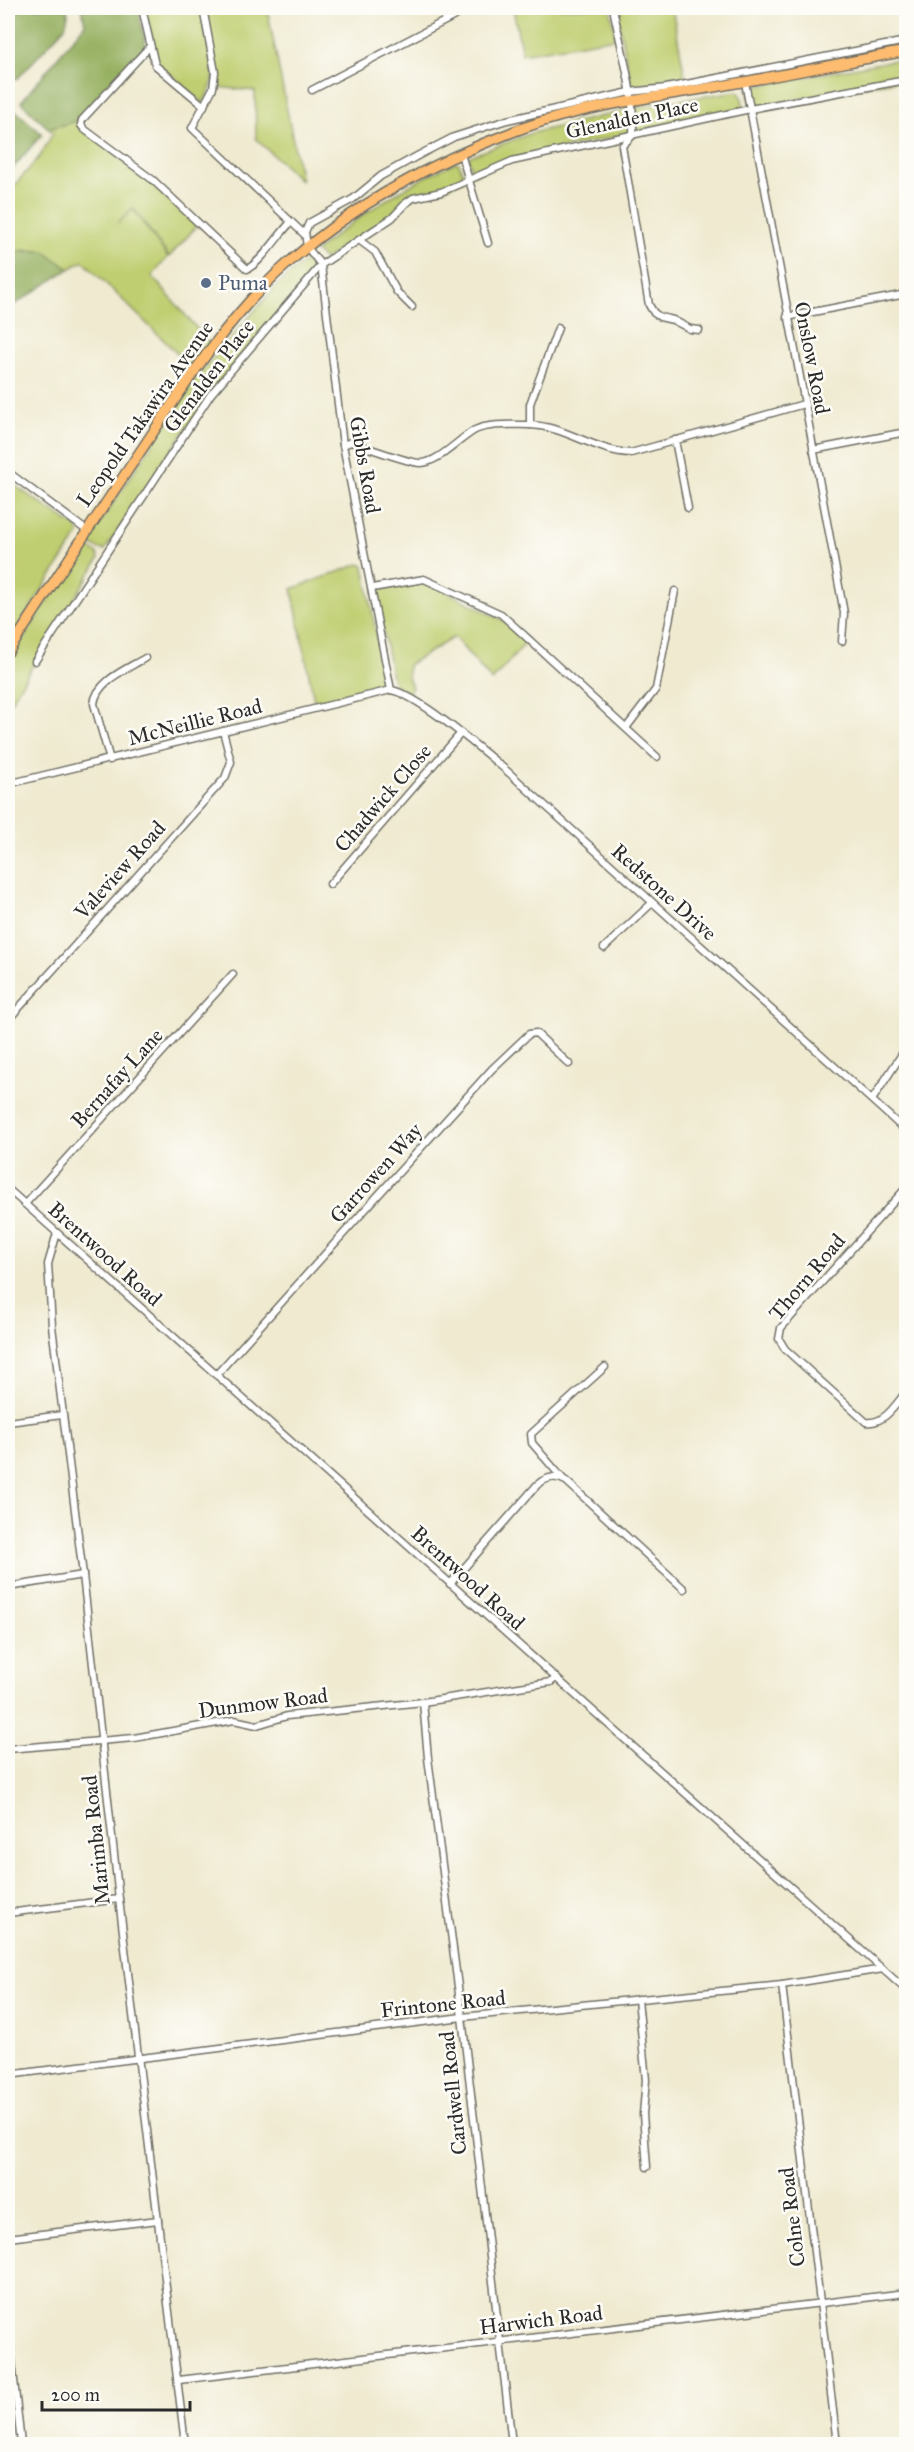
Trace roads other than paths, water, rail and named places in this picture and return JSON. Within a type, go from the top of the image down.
[{"type":"highway","name":"Leopold Takawira Avenue","points":[[8,652],[86,530],[220,336],[276,274],[308,247],[384,192],[430,167],[524,128],[631,96],[727,80],[745,82],[906,51]]},
{"type":"street","points":[[142,8],[155,65],[204,106]]},
{"type":"street","points":[[203,8],[215,72],[213,88],[192,128],[305,235]]},
{"type":"street","points":[[312,90],[470,8]]},
{"type":"street","points":[[613,8],[631,96],[633,135],[622,146],[649,305],[660,317],[673,320],[690,330],[699,330]]},
{"type":"street","points":[[727,80],[906,41]]},
{"type":"street","points":[[150,46],[82,120],[81,126],[153,180],[247,269],[291,222]]},
{"type":"street","points":[[826,66],[833,56]]},
{"type":"street","name":"Glenalden Place","points":[[35,661],[211,394],[321,265],[392,218],[403,205],[413,198],[441,192],[512,160],[750,109],[906,80]]},
{"type":"street","name":"Onslow Road","points":[[745,82],[844,614],[842,641]]},
{"type":"street","points":[[308,247],[305,235],[311,220],[353,199],[381,176],[454,137],[507,120],[631,96]]},
{"type":"street","points":[[461,154],[488,243]]},
{"type":"street","points":[[359,240],[375,252],[397,292],[412,308]]},
{"type":"street","name":"Gibbs Road","points":[[308,247],[321,265],[343,445],[391,690]]},
{"type":"street","points":[[787,317],[906,294]]},
{"type":"street","points":[[530,425],[530,404],[558,328]]},
{"type":"street","points":[[343,445],[351,442],[421,463],[435,458],[483,428],[530,425],[546,427],[621,453],[631,453],[804,404]]},
{"type":"street","points":[[813,450],[906,432]]},
{"type":"street","points":[[675,440],[688,508]]},
{"type":"street","points":[[8,472],[86,530]]},
{"type":"street","points":[[372,588],[424,579],[501,614],[657,757]]},
{"type":"street","points":[[626,728],[656,689],[675,591]]},
{"type":"street","points":[[110,760],[94,704],[96,695],[101,686],[145,658]]},
{"type":"street","name":"McNeillie Road","points":[[8,784],[391,690]]},
{"type":"street","name":"Redstone Drive","points":[[391,690],[409,698],[461,733],[507,771],[906,1131]]},
{"type":"street","name":"Valeview Road","points":[[8,1020],[225,778],[231,762],[223,732]]},
{"type":"street","name":"Chadwick Close","points":[[330,884],[461,733]]},
{"type":"street","points":[[604,948],[652,903]]},
{"type":"street","name":"Bernafay Lane","points":[[25,1204],[233,974]]},
{"type":"street","name":"Garrowen Way","points":[[216,1375],[492,1069],[529,1034],[536,1033],[569,1064]]},
{"type":"street","points":[[872,1100],[906,1048]]},
{"type":"street","name":"Thorn Road","points":[[906,1188],[782,1328],[779,1339],[784,1349],[866,1422],[878,1421],[885,1417],[906,1392]]},
{"type":"street","name":"Brentwood Road","points":[[8,1189],[906,1990]]},
{"type":"street","name":"Marimba Road","points":[[57,1233],[49,1256],[48,1276],[62,1415],[83,1575],[118,1899],[179,2380],[185,2445]]},
{"type":"street","points":[[605,1367],[531,1434],[532,1443],[566,1481],[684,1589]]},
{"type":"street","points":[[8,1422],[62,1415]]},
{"type":"street","points":[[450,1584],[540,1482],[556,1477],[566,1481]]},
{"type":"street","points":[[8,1587],[83,1575]]},
{"type":"street","name":"Dunmow Road","points":[[8,1749],[100,1739],[134,1738],[234,1720],[256,1725],[287,1716],[423,1702],[550,1682],[556,1678]]},
{"type":"street","name":"Cardwell Road","points":[[423,1702],[512,2445]]},
{"type":"street","points":[[8,1913],[118,1899]]},
{"type":"street","name":"Frintone Road","points":[[8,2075],[462,2017],[782,1985],[883,1969]]},
{"type":"street","name":"Colne Road","points":[[782,1985],[837,2445]]},
{"type":"street","points":[[638,1999],[646,2080],[643,2114],[647,2167]]},
{"type":"street","points":[[8,2238],[158,2220]]},
{"type":"street","name":"Harwich Road","points":[[179,2380],[906,2293]]},
{"type":"street","points":[[8,2325],[21,2445]]},
{"type":"place","name":"Puma","points":[[206,283]]}]
